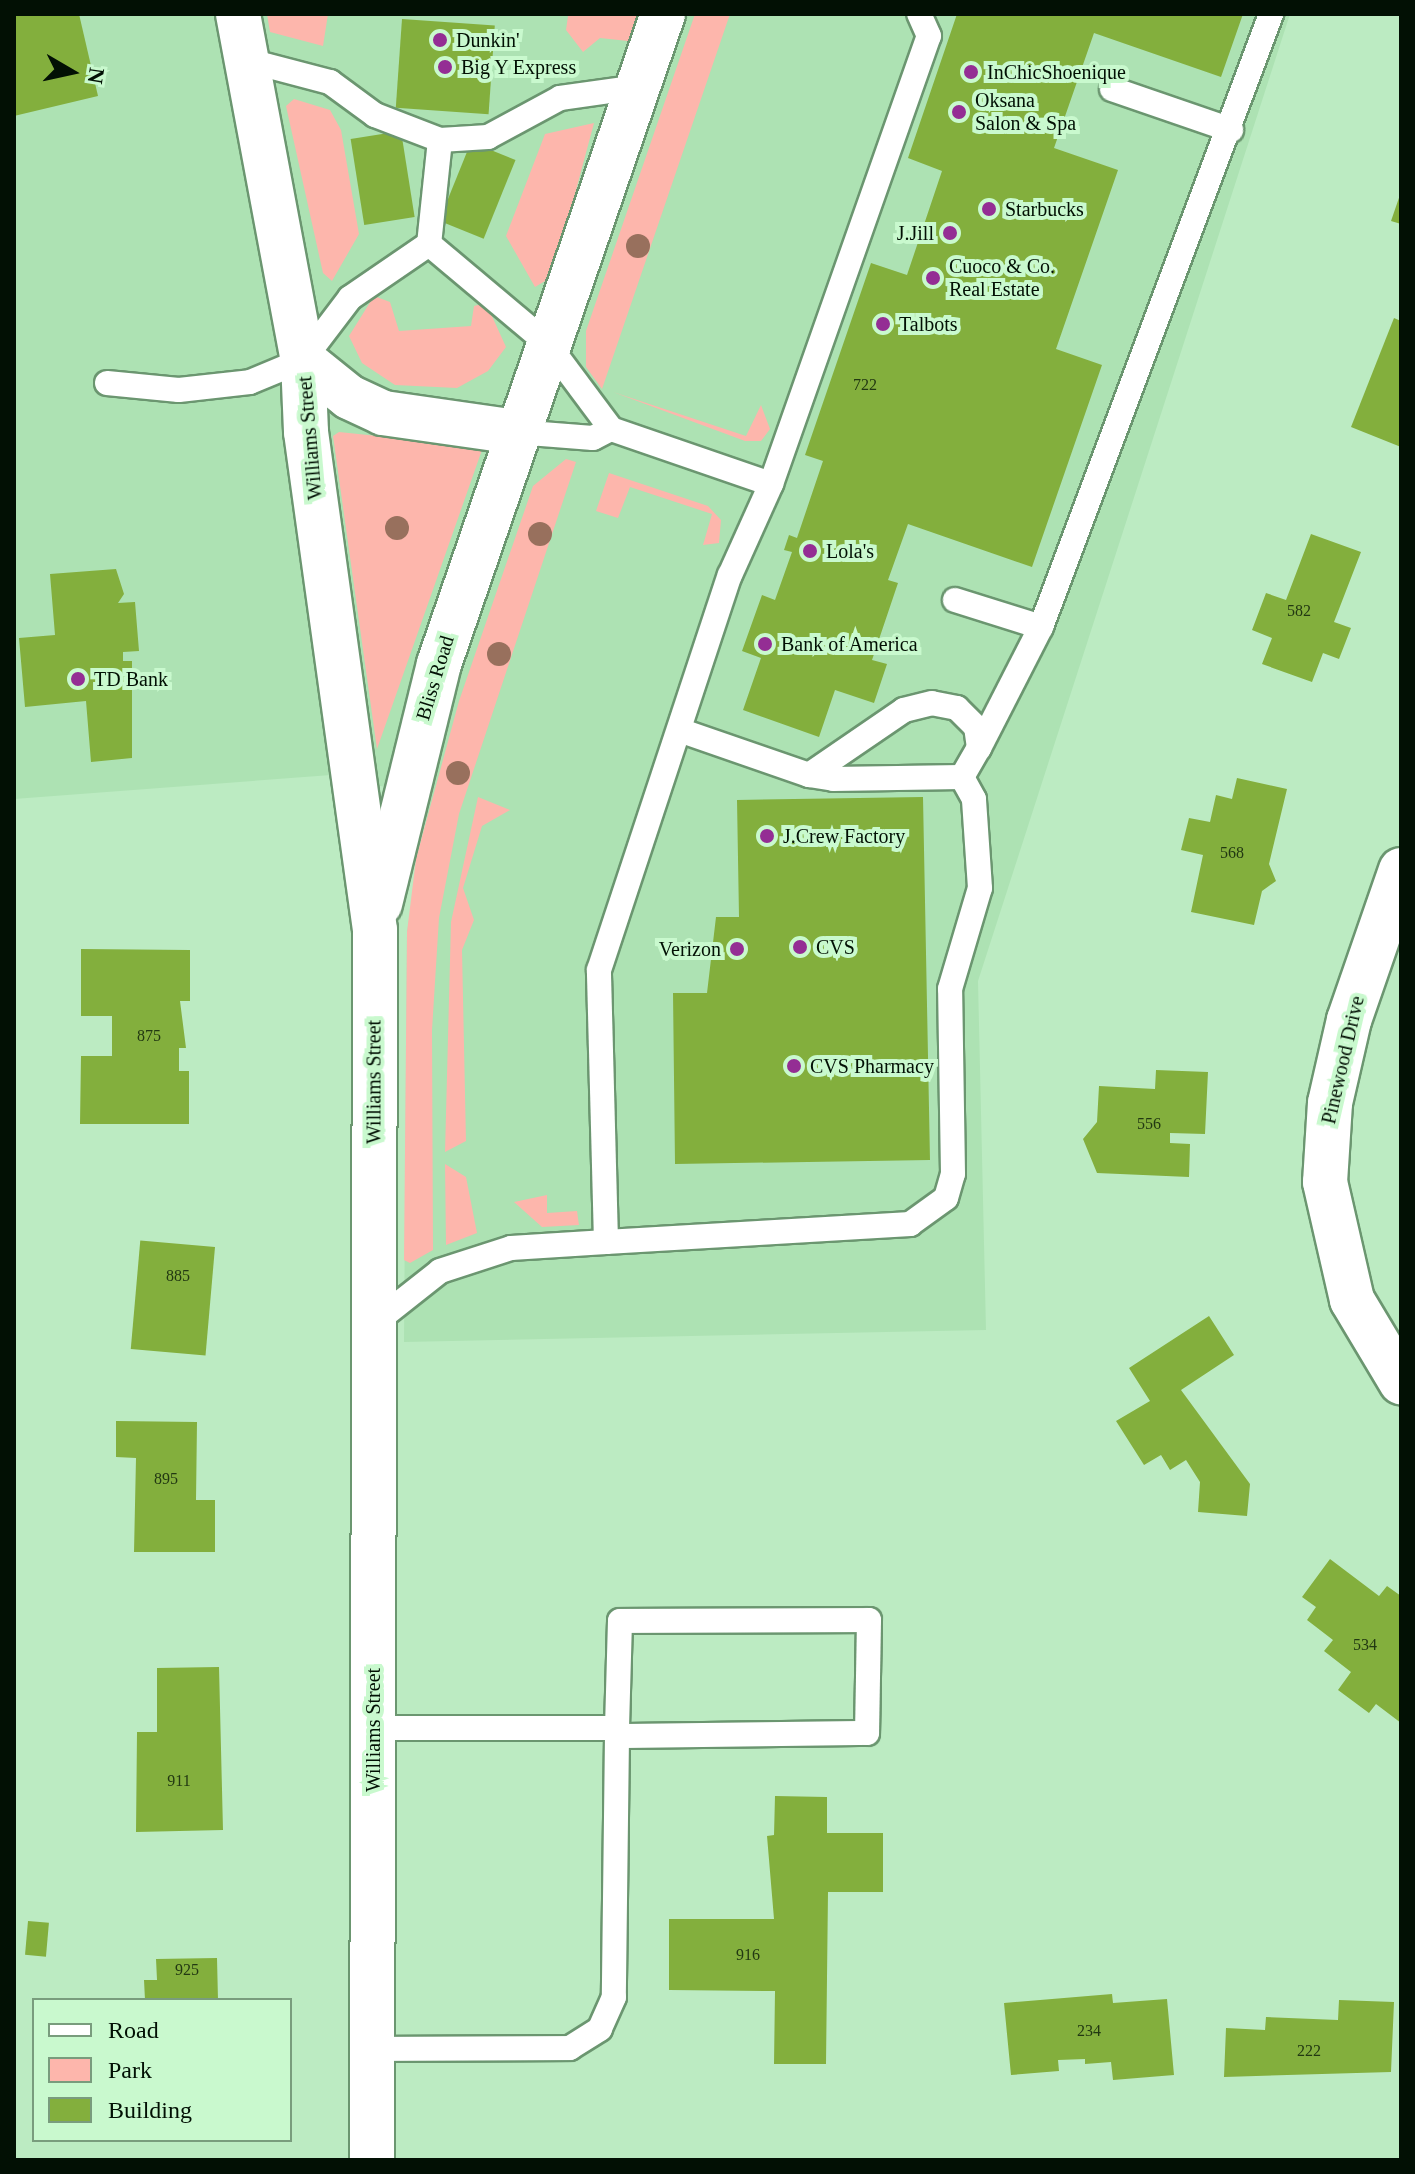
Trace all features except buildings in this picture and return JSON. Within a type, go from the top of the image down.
[{"type":"main road","name":"Williams Street","points":[[238,14],[303,360],[306,432],[375,930],[375,2049],[372,2160]]},
{"type":"main road","name":"Bliss Road","points":[[375,930],[408,772],[516,432],[663,14]]},
{"type":"main road","points":[[303,360],[349,397],[383,413],[516,432]]},
{"type":"main road","name":"Pinewood Drive","points":[[1401,870],[1349,1020],[1330,1103],[1325,1170],[1346,1286],[1401,1382]]},
{"type":"lane","points":[[606,1242],[599,970],[730,575],[771,484],[929,36],[919,14]]},
{"type":"lane","points":[[962,777],[1041,627],[1231,130],[1271,14]]},
{"type":"lane","points":[[246,60],[330,82],[375,115],[440,140],[488,137],[560,98],[637,87]]},
{"type":"lane","points":[[1112,89],[1231,130]]},
{"type":"lane","points":[[107,383],[179,390],[250,382],[303,360],[350,298],[429,244],[440,140]]},
{"type":"lane","points":[[429,244],[547,343],[611,429],[771,484]]},
{"type":"lane","points":[[516,432],[593,438],[611,429]]},
{"type":"lane","points":[[955,600],[1041,627]]},
{"type":"lane","points":[[809,775],[904,710],[932,703],[957,708],[976,727],[979,748]]},
{"type":"lane","points":[[679,730],[809,775],[962,777]]},
{"type":"lane","points":[[373,1324],[440,1271],[511,1248],[910,1224],[946,1198],[953,1174],[950,989],[980,888],[974,799],[962,777]]},
{"type":"lane","points":[[373,1728],[617,1732],[867,1733],[869,1620],[620,1621],[617,1732],[614,1997],[600,2029],[570,2048],[375,2049]]},
{"type":"shaded area","points":[[14,14],[1290,14],[978,981],[986,1330],[404,1342],[407,932],[430,797],[331,775],[14,799]]},
{"type":"green space","points":[[267,14],[328,14],[323,46],[270,32]]},
{"type":"green space","points":[[638,14],[628,41],[600,38],[583,52],[566,30],[568,16]]},
{"type":"green space","points":[[695,14],[730,14],[602,389],[586,367],[586,331]]},
{"type":"green space","points":[[294,99],[330,110],[341,130],[359,234],[332,281],[323,273],[286,106]]},
{"type":"green space","points":[[594,123],[565,231],[545,281],[535,287],[506,236],[545,134]]},
{"type":"green space","points":[[374,296],[390,302],[399,331],[471,326],[474,306],[486,303],[506,347],[488,371],[457,388],[395,385],[362,363],[349,336]]},
{"type":"green space","points":[[613,392],[746,436],[761,405],[770,429],[761,441],[745,441]]},
{"type":"green space","points":[[339,432],[483,447],[377,749],[333,436]]},
{"type":"green space","points":[[566,459],[576,462],[459,814],[439,918],[432,1030],[433,1250],[410,1263],[404,1260],[407,932],[416,859],[459,701],[533,486]]},
{"type":"green space","points":[[609,473],[708,506],[721,520],[719,543],[703,545],[712,514],[630,487],[618,518],[596,511]]},
{"type":"green space","points":[[478,797],[510,810],[482,826],[463,888],[474,920],[462,950],[466,1141],[445,1152],[451,922]]},
{"type":"green space","points":[[445,1164],[466,1177],[477,1233],[446,1245]]},
{"type":"green space","points":[[547,1195],[547,1213],[577,1211],[579,1225],[542,1227],[514,1202]]},
{"type":"place","name":"Dunkin'","points":[[440,40]]},
{"type":"place","name":"Big Y Express","points":[[445,67]]},
{"type":"place","name":"InChicShoenique","points":[[971,72]]},
{"type":"place","name":"Oksana Salon & Spa","points":[[959,112]]},
{"type":"place","name":"Starbucks","points":[[989,209]]},
{"type":"place","name":"J.Jill","points":[[950,233]]},
{"type":"place","name":"Cuoco & Co. Real Estate","points":[[933,278]]},
{"type":"place","name":"Talbots","points":[[883,324]]},
{"type":"place","name":"Lola's","points":[[810,551]]},
{"type":"place","name":"Bank of America","points":[[765,644]]},
{"type":"place","name":"TD Bank","points":[[78,679]]},
{"type":"place","name":"J.Crew Factory","points":[[767,836]]},
{"type":"place","name":"CVS","points":[[800,947]]},
{"type":"place","name":"Verizon","points":[[737,949]]},
{"type":"place","name":"CVS Pharmacy","points":[[794,1066]]}]
